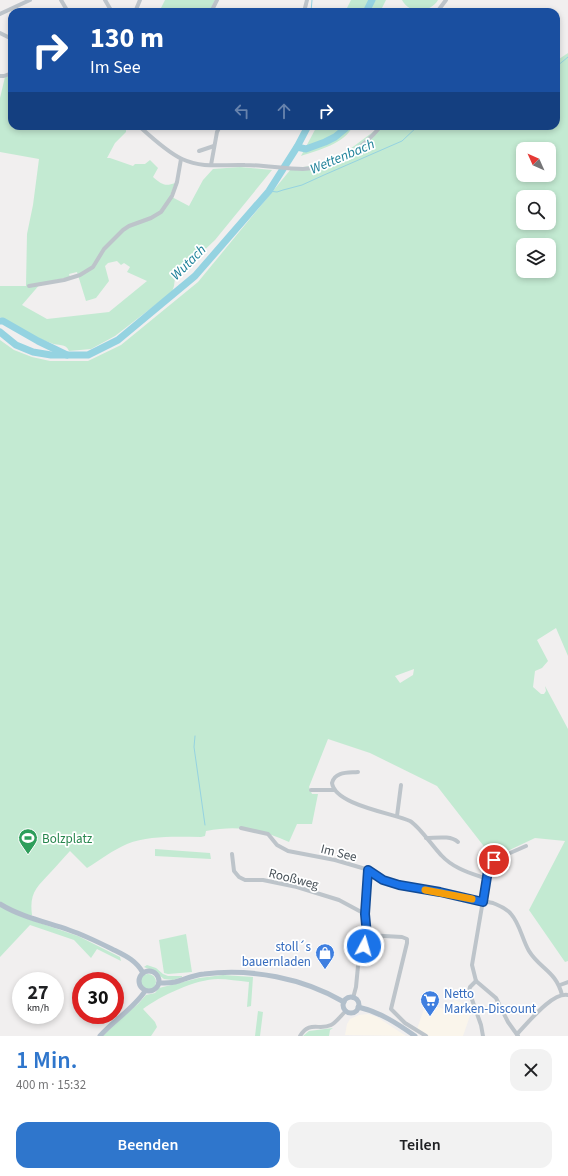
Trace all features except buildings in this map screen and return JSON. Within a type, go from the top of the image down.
[{"type":"main road","points":[[0,904],[28,917],[88,938],[130,959],[140,968],[143,973]]},
{"type":"main road","points":[[146,971],[153,972],[158,976],[159,983],[154,990],[148,992],[140,987],[139,978],[146,971]]},
{"type":"main road","points":[[159,983],[173,982],[202,974],[225,972],[247,973],[306,984],[328,993],[344,1002]]},
{"type":"main road","points":[[100,1036],[138,1000],[145,991]]},
{"type":"main road","points":[[348,998],[353,998],[358,1002],[358,1007],[356,1011],[352,1013],[346,1011],[343,1006],[344,1002],[348,998]]},
{"type":"main road","points":[[358,1007],[388,1018],[415,1036]]},
{"type":"street","points":[[13,8],[30,0]]},
{"type":"street","points":[[144,130],[156,141],[182,159],[198,165],[256,165],[296,168],[320,167],[341,159],[356,150],[377,130]]},
{"type":"street","points":[[211,165],[218,130]]},
{"type":"street","points":[[199,151],[214,146]]},
{"type":"street","points":[[29,286],[64,280],[80,275],[93,267],[109,243],[123,230],[129,226],[157,215],[165,207],[172,196],[182,159]]},
{"type":"street","points":[[334,790],[332,783],[336,776],[358,772]]},
{"type":"street","points":[[397,816],[401,785]]},
{"type":"street","points":[[311,790],[334,790],[344,797],[363,806],[412,822],[442,856],[459,870],[487,879]]},
{"type":"street","name":"Im See","points":[[240,828],[268,834],[278,845],[288,851],[336,860],[368,870],[383,880],[399,885],[493,903],[504,908],[517,922],[528,950],[560,985]]},
{"type":"street","points":[[426,838],[449,838],[458,842]]},
{"type":"street","points":[[526,846],[494,860],[489,864],[472,965],[476,981],[496,998],[508,1022],[518,1035],[549,1002],[562,994],[568,995]]},
{"type":"street","name":"Rooßweg","points":[[232,854],[234,871],[239,877],[245,880],[263,880],[297,887],[339,900],[365,914]]},
{"type":"street","points":[[353,998],[356,987],[358,966],[367,935],[365,914],[368,870]]},
{"type":"street","points":[[367,935],[402,937],[407,940],[408,943],[391,1009],[405,1023],[426,1036]]},
{"type":"street","points":[[476,981],[470,987],[469,991],[481,1025],[483,1036]]},
{"type":"street","points":[[562,994],[560,985],[568,982]]},
{"type":"street","points":[[300,1036],[306,1028],[326,1027],[335,1022],[346,1011]]},
{"type":"shaded area","points":[[454,1000],[473,1007],[463,1036],[429,1036],[417,1029],[426,1003],[450,1011]]},
{"type":"shaded area","points":[[368,1014],[377,1017],[406,1036],[345,1035],[347,1024],[350,1019],[359,1015]]},
{"type":"green space","points":[[165,0],[215,0],[211,8],[161,8]]},
{"type":"green space","points":[[351,0],[386,0],[382,8],[347,8]]},
{"type":"green space","points":[[402,0],[438,0],[430,8],[410,8]]},
{"type":"green space","points":[[568,53],[568,656],[556,628],[537,640],[548,661],[542,668],[535,671],[533,687],[541,694],[544,694],[546,691],[545,686],[568,729],[568,961],[565,962],[529,910],[565,841],[535,838],[493,858],[437,786],[370,753],[328,739],[309,787],[312,794],[318,794],[312,824],[297,824],[289,842],[258,831],[228,828],[206,831],[205,836],[201,837],[164,837],[136,841],[117,849],[87,868],[70,851],[67,854],[41,882],[35,891],[31,907],[32,915],[28,919],[78,936],[120,957],[121,961],[97,949],[91,958],[74,940],[30,925],[0,957],[0,340],[14,350],[32,357],[50,361],[88,361],[121,345],[198,282],[291,169],[316,165],[342,155],[376,130],[560,130],[560,58]],"holes":[[[414,669],[413,675],[400,683],[395,676]]]},
{"type":"green space","points":[[8,76],[8,130],[126,130],[126,132],[115,143],[107,158],[133,166],[135,164],[145,164],[150,160],[158,168],[153,177],[163,184],[168,185],[175,183],[170,196],[189,206],[203,180],[213,169],[240,167],[272,170],[215,240],[175,278],[172,292],[115,336],[91,349],[69,351],[68,348],[64,346],[38,338],[0,317],[0,286],[26,286],[27,234],[33,205],[39,159],[0,152],[0,98],[5,77]],"holes":[[[117,261],[121,265],[124,263],[130,267],[127,272],[147,281],[109,312],[47,319],[22,305],[41,283],[70,277],[69,274],[77,272],[86,301],[96,298],[109,281],[105,266],[108,263]]]},
{"type":"green space","points":[[315,130],[350,130],[344,137],[330,146],[301,156]]},
{"type":"green space","points":[[155,849],[210,853],[211,859],[155,856]]},
{"type":"green space","points":[[186,934],[192,972],[164,973],[159,940]]},
{"type":"green space","points":[[147,965],[156,968],[168,976],[182,977],[173,980],[164,979],[154,971],[144,967]]},
{"type":"green space","points":[[148,974],[154,976],[156,982],[154,988],[148,990],[142,988],[140,982],[142,976]]},
{"type":"green space","points":[[223,975],[253,977],[251,1006],[247,1007],[249,982],[222,979],[199,982],[179,989],[143,1009],[155,1022],[157,1027],[151,1036],[103,1036],[116,1024],[124,1024],[124,1016],[146,995],[155,993],[159,988],[199,978]]},
{"type":"green space","points":[[258,1011],[263,1012],[260,1036],[255,1036]]},
{"type":"green space","points":[[333,1028],[330,1030],[329,1036],[303,1036],[309,1031]]},
{"type":"waterway","points":[[311,8],[312,0]]},
{"type":"waterway","name":"Wutach","points":[[368,8],[372,0]]},
{"type":"waterway","name":"Wettenbach","points":[[560,64],[568,57]]},
{"type":"waterway","name":"Wutach","points":[[0,332],[16,345],[33,352],[51,355],[88,355],[118,340],[195,276],[269,191],[306,130]]},
{"type":"waterway","name":"Wutach","points":[[297,147],[306,149],[335,137],[344,130]]},
{"type":"waterway","name":"Wettenbach","points":[[269,191],[277,192],[302,185],[402,141],[414,130]]},
{"type":"waterway","name":"Wutach","points":[[0,321],[3,321],[38,341],[67,355]]},
{"type":"waterway","points":[[195,736],[194,747],[205,825]]},
{"type":"slow traffic","points":[[425,890],[472,899]]},
{"type":"place","name":"Bolzplatz","points":[[28,855]]},
{"type":"place","name":"stoll´s bauernladen","points":[[325,970]]},
{"type":"place","name":"Netto Marken-Discount","points":[[430,1017]]},
{"type":"route","points":[[364,946],[367,935],[365,914],[368,870],[372,871],[383,880],[399,885],[440,892],[483,902],[489,864],[494,860]]}]
